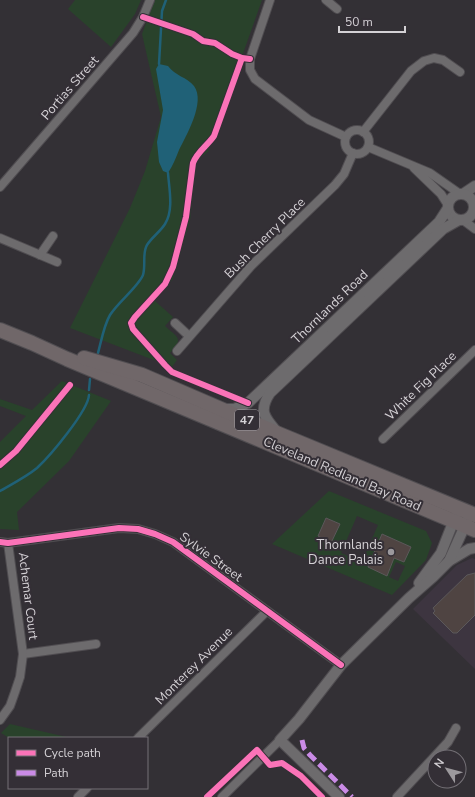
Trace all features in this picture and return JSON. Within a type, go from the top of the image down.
[{"type":"highway","name":"Cleveland Redland Bay Road","points":[[0,330],[32,342],[142,375],[279,434],[466,519]]},
{"type":"highway","name":"Cleveland Redland Bay Road","points":[[32,342],[67,360],[201,415],[466,519]]},
{"type":"highway","points":[[142,375],[139,382],[142,386],[174,399],[201,415]]},
{"type":"street","name":"Portias Street","points":[[0,187],[133,33],[143,17],[150,0]]},
{"type":"street","points":[[270,0],[250,59],[250,70],[255,80],[309,120],[346,137]]},
{"type":"street","points":[[326,0],[337,9]]},
{"type":"street","points":[[363,132],[411,71],[424,61],[434,58],[443,60],[460,72]]},
{"type":"street","points":[[360,130],[368,139],[368,147],[360,154],[349,152],[345,145],[346,137],[351,131],[360,130]]},
{"type":"street","points":[[368,147],[430,173],[461,194]]},
{"type":"street","name":"Bush Cherry Place","points":[[177,351],[251,266],[335,185],[344,174],[353,153]]},
{"type":"street","points":[[408,164],[441,194],[448,206],[450,214],[454,218],[461,220],[475,229]]},
{"type":"street","name":"Thornlands Road","points":[[221,409],[234,409],[248,403],[439,222],[450,200],[454,196],[461,194],[475,186]]},
{"type":"street","name":"Thornlands Road","points":[[279,434],[267,420],[264,411],[264,402],[270,393],[443,229],[470,216],[474,207],[472,200],[468,196],[461,194]]},
{"type":"street","points":[[40,255],[53,236]]},
{"type":"street","points":[[0,238],[57,262]]},
{"type":"street","points":[[175,323],[189,336]]},
{"type":"street","name":"White Fig Place","points":[[383,439],[475,350]]},
{"type":"street","points":[[449,561],[466,519]]},
{"type":"street","points":[[408,598],[466,519]]},
{"type":"street","name":"Sylvie Street","points":[[4,543],[119,528],[138,529],[155,534],[173,542],[341,665]]},
{"type":"street","name":"Achemar Court","points":[[0,720],[10,706],[15,692],[20,677],[23,654],[4,543]]},
{"type":"street","points":[[222,797],[280,740],[299,719],[341,665],[408,598],[449,561],[475,548]]},
{"type":"street","name":"Monterey Avenue","points":[[139,737],[267,611]]},
{"type":"street","points":[[23,654],[96,644]]},
{"type":"street","points":[[397,797],[448,742],[456,728]]},
{"type":"street","points":[[280,740],[339,797]]},
{"type":"street","points":[[78,797],[86,789]]},
{"type":"shaded area","points":[[472,558],[475,559],[475,669],[413,609],[457,565]]},
{"type":"green space","points":[[75,0],[141,0],[135,14],[111,47],[68,9]]},
{"type":"green space","points":[[155,0],[262,0],[208,152],[197,160],[190,221],[173,279],[155,301],[173,317],[165,326],[178,338],[177,344],[170,353],[177,360],[172,367],[70,328],[130,208],[145,171],[161,117],[142,34]]},
{"type":"green space","points":[[62,381],[111,401],[69,461],[17,512],[19,530],[0,529],[0,442],[26,416],[0,406],[0,399],[32,410]]},
{"type":"green space","points":[[329,491],[426,531],[432,543],[426,560],[392,595],[272,544]],"holes":[[[357,516],[378,525],[362,562],[341,553]],[[326,518],[340,524],[331,543],[318,536]],[[382,535],[394,558],[387,575],[368,567]],[[396,562],[405,566],[398,581],[389,577]]]},
{"type":"green space","points":[[10,724],[67,737],[8,737],[1,733]]},
{"type":"water","points":[[159,64],[168,66],[174,72],[188,80],[194,86],[198,101],[194,119],[168,173],[163,171],[159,162],[157,142],[163,110],[156,69]]},
{"type":"building","points":[[326,518],[340,524],[331,543],[318,536]]},
{"type":"building","name":"Thornlands Dance Palais","points":[[382,534],[411,547],[404,562],[394,558],[387,576],[368,567]]},
{"type":"building","points":[[475,573],[475,615],[457,633],[453,633],[433,613],[435,611],[433,608],[467,575]]},
{"type":"waterway","points":[[159,64],[162,11],[166,0]]},
{"type":"waterway","points":[[98,353],[104,329],[110,315],[143,275],[144,255],[147,245],[163,227],[168,218],[170,206],[168,173]]},
{"type":"waterway","points":[[89,390],[90,379]]},
{"type":"waterway","points":[[0,491],[37,468],[43,462],[76,422],[87,402],[89,395]]},
{"type":"marked path","points":[[302,740],[304,748],[310,755],[352,797]]},
{"type":"cycle path","points":[[143,17],[193,34],[203,41],[215,43],[232,54],[250,59]]},
{"type":"cycle path","points":[[242,58],[214,136],[193,163],[186,217],[173,267],[165,284],[131,323],[133,329],[172,372],[248,403]]},
{"type":"cycle path","points":[[0,465],[16,451],[70,385]]},
{"type":"cycle path","points":[[0,542],[8,543],[119,528],[138,529],[155,534],[173,542],[341,665]]},
{"type":"cycle path","points":[[207,797],[257,750],[270,765],[282,763],[301,776],[322,797]]},
{"type":"place","name":"Thornlands Dance Palais","points":[[391,552]]}]
